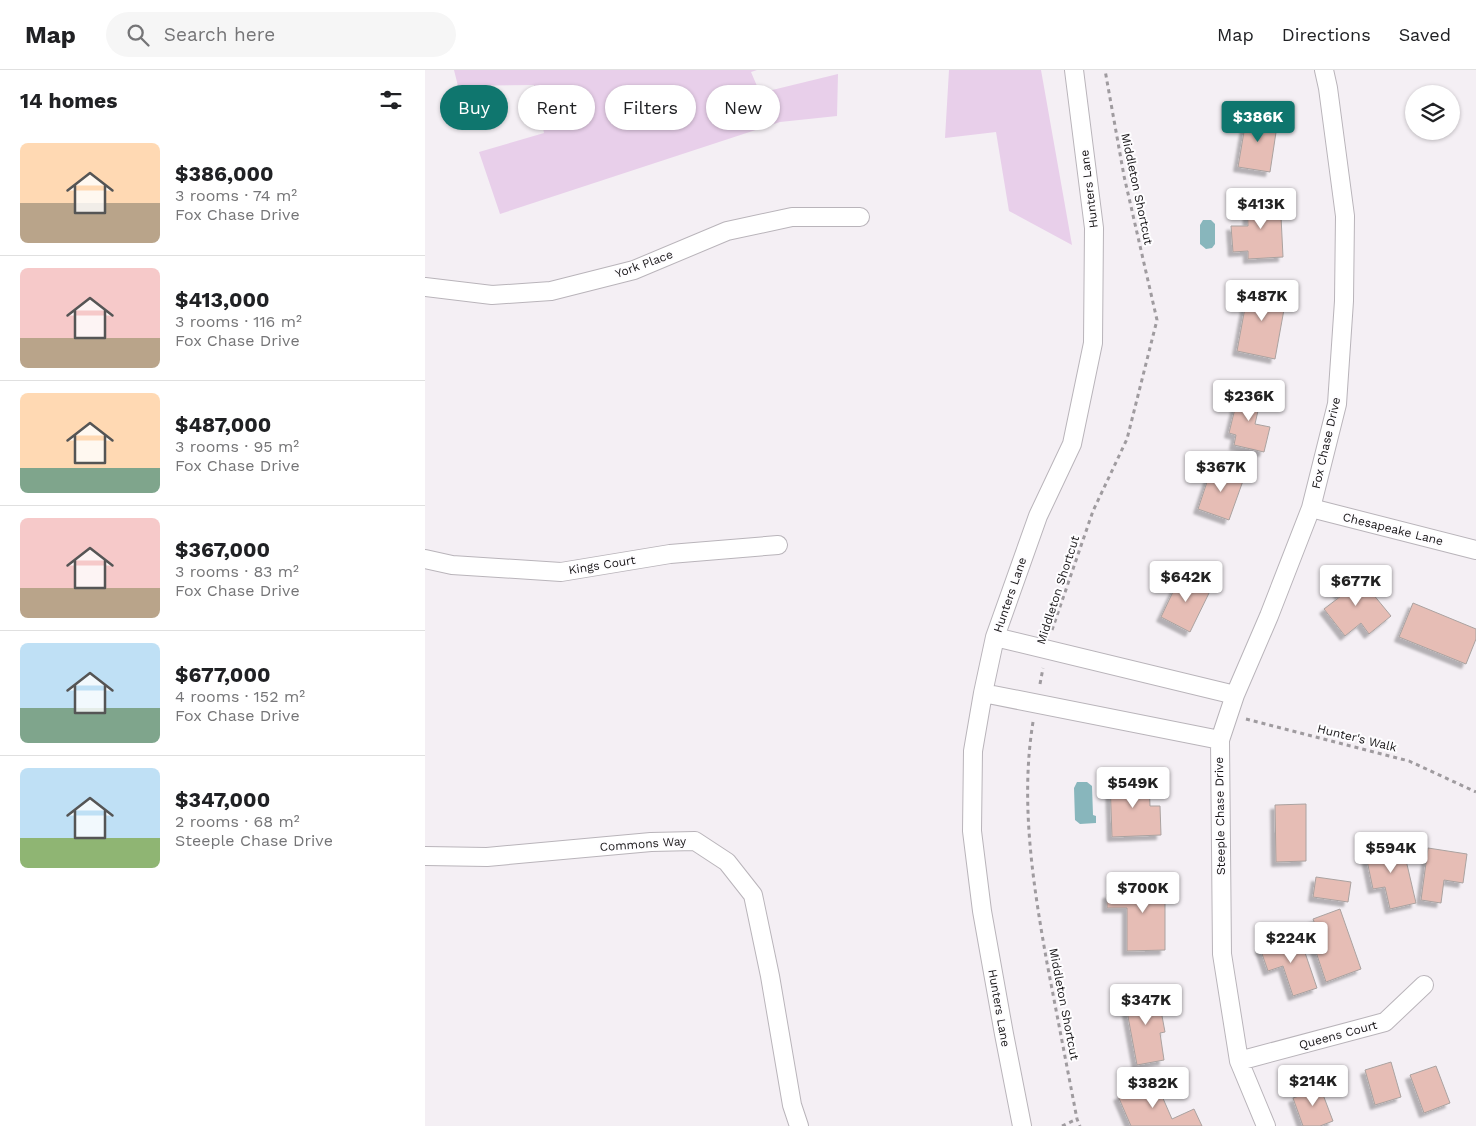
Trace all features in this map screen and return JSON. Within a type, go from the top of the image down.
[{"type":"street","name":"Hunters Lane","points":[[1020,1125],[981,911],[972,832],[973,750],[995,637],[1038,516],[1072,444],[1093,343],[1094,228],[1074,70]]},
{"type":"street","name":"Fox Chase Drive","points":[[1220,740],[1235,695],[1269,616],[1311,508],[1337,404],[1344,301],[1345,216],[1325,70]]},
{"type":"street","name":"York Place","points":[[425,287],[492,295],[551,291],[634,270],[727,231],[792,217],[860,217]]},
{"type":"street","name":"Chesapeake Lane","points":[[1311,508],[1476,550]]},
{"type":"street","name":"Kings Court","points":[[425,559],[452,565],[561,572],[670,554],[778,545]]},
{"type":"street","points":[[995,637],[1235,695]]},
{"type":"street","name":"Steeple Chase Drive","points":[[983,693],[1220,740],[1222,954],[1239,1061],[1266,1126]]},
{"type":"street","name":"Commons Way","points":[[425,856],[487,857],[651,842],[695,841],[727,862],[753,895],[770,976],[792,1105],[799,1126]]},
{"type":"street","name":"Queens Court","points":[[1239,1061],[1385,1022],[1424,985]]},
{"type":"path","name":"Middleton Shortcut","points":[[1080,1126],[1077,1119],[1037,905],[1028,826],[1029,745],[1051,632],[1093,511],[1127,439],[1157,320],[1124,176],[1105,70]]},
{"type":"path","name":"Hunter's Walk","points":[[1228,714],[1409,760],[1476,792]]},
{"type":"path","points":[[1062,1126],[1077,1119]]},
{"type":"shaded area","points":[[454,70],[757,70],[751,72],[757,85],[706,85],[706,130],[756,130],[500,214],[479,152],[544,133],[543,130],[595,130],[595,85],[458,85]]},
{"type":"shaded area","points":[[949,70],[1041,70],[1072,245],[1009,211],[996,132],[945,138]]},
{"type":"shaded area","points":[[838,74],[837,116],[780,122],[780,88]]},
{"type":"water","points":[[1203,220],[1211,220],[1215,224],[1215,244],[1212,248],[1206,249],[1200,244],[1200,225]]},
{"type":"water","points":[[1077,782],[1087,782],[1092,786],[1093,815],[1096,816],[1096,823],[1080,824],[1075,820],[1074,788]]},
{"type":"building","points":[[1247,114],[1278,119],[1270,172],[1238,167]]},
{"type":"building","points":[[1280,196],[1283,257],[1248,259],[1248,251],[1233,252],[1231,226],[1248,226],[1247,198]]},
{"type":"building","points":[[1249,286],[1287,293],[1275,359],[1237,351]]},
{"type":"building","points":[[1240,388],[1262,393],[1255,424],[1270,427],[1264,452],[1234,445],[1236,435],[1229,433]]},
{"type":"building","points":[[1212,467],[1244,478],[1229,520],[1198,509]]},
{"type":"building","points":[[1354,571],[1391,616],[1369,634],[1361,623],[1345,636],[1324,609],[1341,596],[1334,588]]},
{"type":"building","points":[[1181,575],[1211,589],[1190,632],[1161,617]]},
{"type":"building","points":[[1413,603],[1476,629],[1476,639],[1466,664],[1399,637]]},
{"type":"building","points":[[1149,779],[1150,806],[1160,806],[1161,835],[1112,837],[1110,780]]},
{"type":"building","points":[[1306,804],[1306,861],[1276,862],[1275,805]]},
{"type":"building","points":[[1402,843],[1416,903],[1390,909],[1385,887],[1373,889],[1365,851]]},
{"type":"building","points":[[1428,848],[1467,854],[1463,883],[1444,880],[1441,903],[1421,900]]},
{"type":"building","points":[[1316,877],[1351,882],[1348,902],[1313,897]]},
{"type":"building","points":[[1165,879],[1165,950],[1127,951],[1127,908],[1107,908],[1107,894],[1127,893],[1127,880]]},
{"type":"building","points":[[1340,909],[1361,969],[1326,982],[1314,946],[1322,944],[1313,919]]},
{"type":"building","points":[[1299,935],[1317,988],[1293,996],[1283,966],[1268,971],[1260,948]]},
{"type":"building","points":[[1157,989],[1165,1032],[1160,1033],[1164,1060],[1137,1065],[1124,995]]},
{"type":"building","points":[[1391,1062],[1401,1097],[1375,1105],[1365,1070]]},
{"type":"building","points":[[1436,1066],[1450,1103],[1424,1113],[1410,1075]]},
{"type":"building","points":[[1155,1080],[1172,1119],[1194,1109],[1202,1126],[1131,1126],[1118,1096]]},
{"type":"building","points":[[1319,1084],[1333,1121],[1320,1126],[1303,1126],[1293,1098],[1299,1096],[1298,1093]]}]
